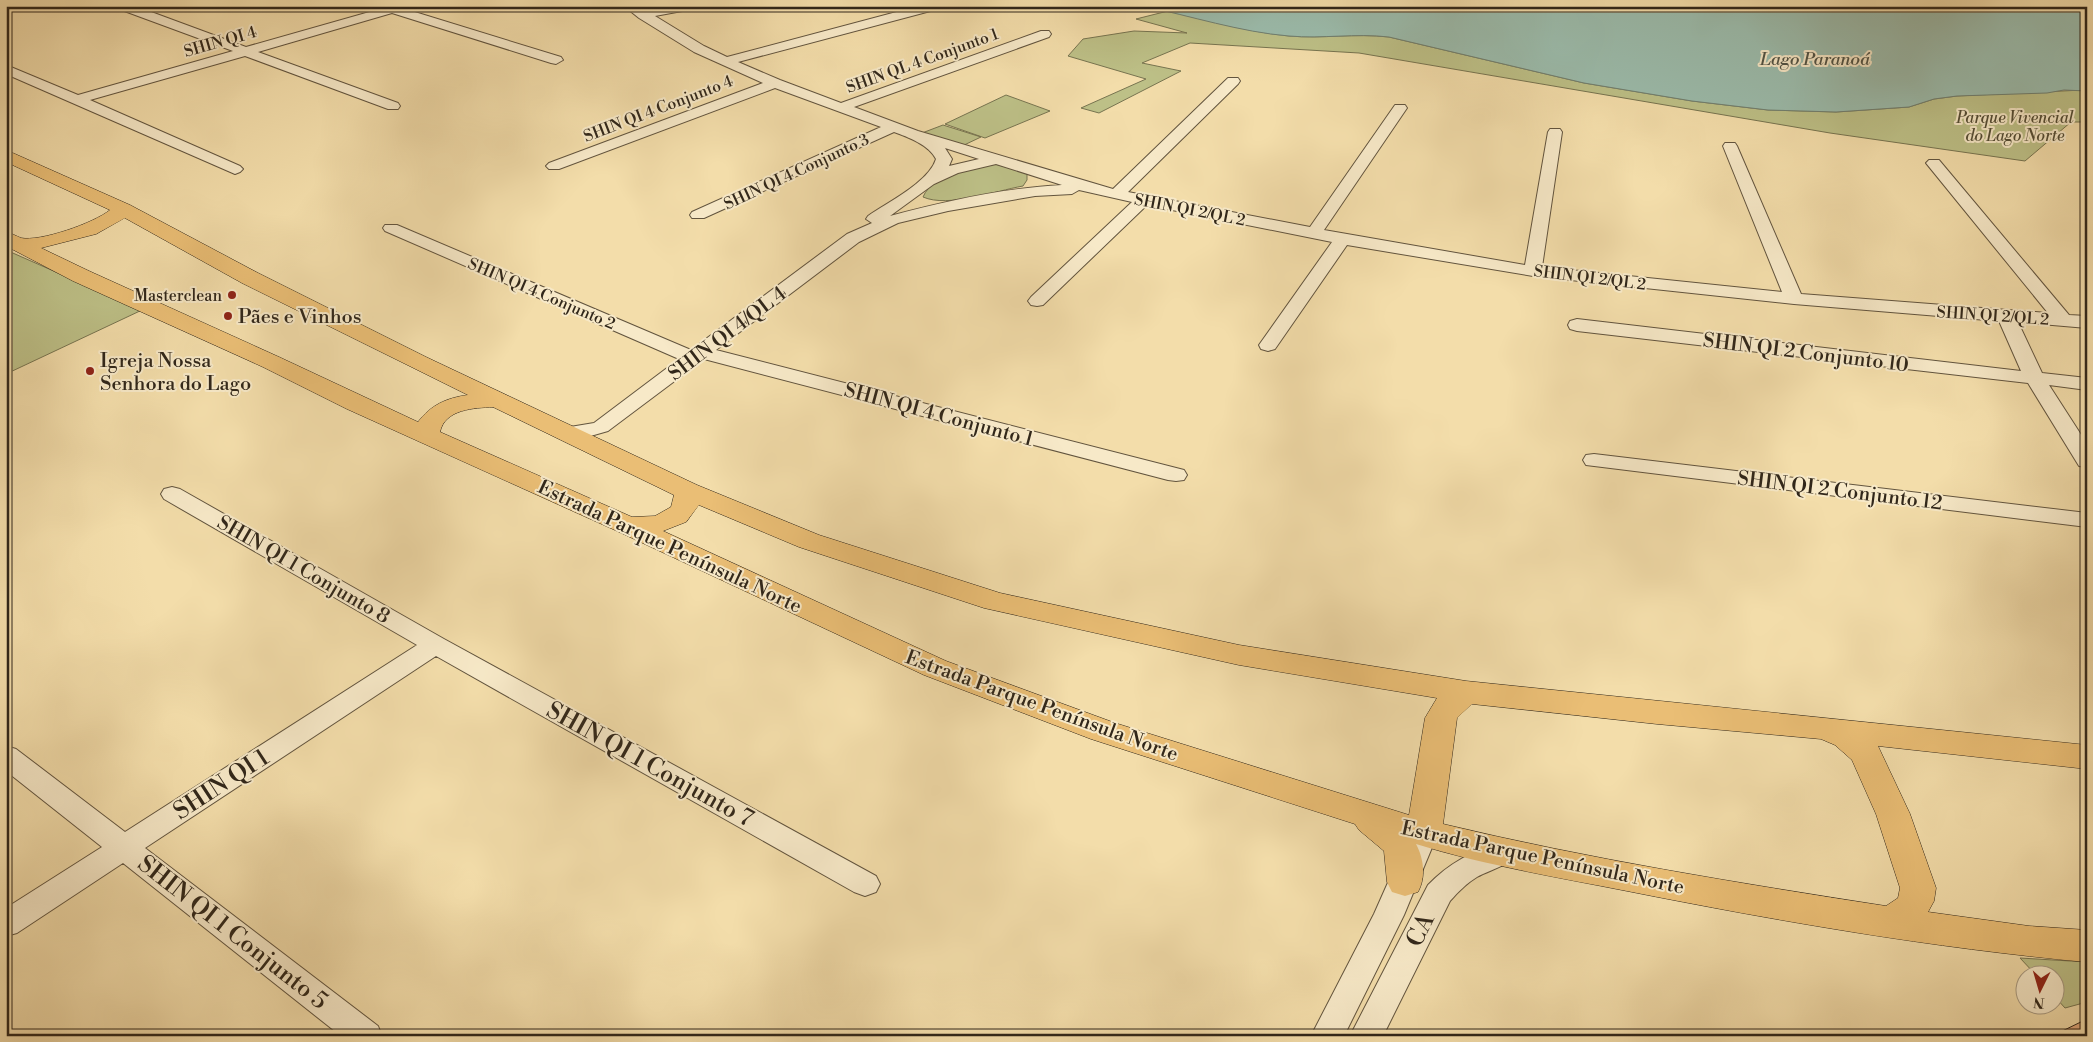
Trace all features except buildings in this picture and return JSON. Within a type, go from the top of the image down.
[{"type":"main road","points":[[9,157],[123,209],[250,278],[565,434],[599,438],[688,491],[809,541],[994,601],[1239,655],[1466,692],[2087,757]]},
{"type":"main road","points":[[13,241],[52,240],[87,230],[107,222],[123,209]]},
{"type":"main road","name":"Estrada Parque Península Norte","points":[[13,241],[81,276],[356,404],[627,525],[935,668],[1103,731],[1424,833],[1503,852],[1705,892],[1892,922],[2029,941],[2087,946]]},
{"type":"main road","points":[[426,435],[427,426],[434,417],[447,409],[472,401],[498,400]]},
{"type":"main road","points":[[627,525],[659,524],[674,519],[684,510],[688,501],[688,491]]},
{"type":"main road","points":[[1424,833],[1441,718],[1446,708],[1466,692]]},
{"type":"main road","points":[[1821,728],[1847,737],[1866,754],[1893,814],[1918,888],[1917,901],[1911,908],[1892,922]]},
{"type":"main road","points":[[1360,813],[1387,832],[1400,844],[1404,855],[1405,882]]},
{"type":"street","points":[[123,6],[393,106]]},
{"type":"street","name":"SHIN QI 4/QL 4","points":[[630,6],[674,35],[725,61],[774,82],[913,134],[1038,173]]},
{"type":"street","points":[[642,15],[689,6]]},
{"type":"street","points":[[725,61],[934,6]]},
{"type":"street","points":[[392,7],[556,60]]},
{"type":"street","name":"SHIN QI 4","points":[[76,100],[392,7]]},
{"type":"street","name":"SHIN QL 4 Conjunto 1","points":[[840,108],[1045,34]]},
{"type":"street","points":[[6,69],[235,169]]},
{"type":"street","points":[[1116,195],[1233,81]]},
{"type":"street","name":"SHIN QI 4 Conjunto 4","points":[[554,166],[774,82]]},
{"type":"street","points":[[1314,233],[1400,108]]},
{"type":"street","name":"SHIN QI 4 Conjunto 3","points":[[698,215],[893,127]]},
{"type":"street","points":[[1532,270],[1555,132]]},
{"type":"street","name":"SHIN QI 4/QL 4","points":[[599,438],[697,355],[853,238],[873,219],[931,180],[942,166],[944,160],[942,155],[913,134]]},
{"type":"street","points":[[1730,146],[1794,299]]},
{"type":"street","points":[[931,180],[953,170],[996,160]]},
{"type":"street","points":[[1934,163],[2063,320]]},
{"type":"street","points":[[1021,194],[1039,186],[1042,179],[1038,173]]},
{"type":"street","name":"SHIN QI 2/QL 2","points":[[1038,173],[1116,195],[1451,259],[1532,270],[1794,299],[2087,322]]},
{"type":"street","name":"SHIN QI 2/QL 2","points":[[1021,194],[1065,188],[1098,191]]},
{"type":"street","points":[[915,191],[920,200],[926,203],[947,206]]},
{"type":"street","name":"SHIN QI 4/QL 4","points":[[853,238],[892,220],[947,206],[1021,194]]},
{"type":"street","points":[[1037,301],[1143,200]]},
{"type":"street","name":"SHIN QI 4 Conjunto 2","points":[[391,228],[697,355]]},
{"type":"street","points":[[1268,345],[1343,239]]},
{"type":"street","points":[[2006,316],[2035,379],[2087,462]]},
{"type":"street","name":"SHIN QI 2 Conjunto 10","points":[[1577,325],[2087,384]]},
{"type":"street","name":"SHIN QI 4 Conjunto 1","points":[[697,355],[1176,476]]},
{"type":"street","name":"SHIN QI 2 Conjunto 12","points":[[1594,460],[2087,520]]},
{"type":"street","name":"SHIN QI 1 Conjunto 8","points":[[172,494],[435,645]]},
{"type":"street","name":"SHIN QI 1","points":[[6,924],[435,645]]},
{"type":"street","name":"SHIN QI 1 Conjunto 7","points":[[435,645],[865,884]]},
{"type":"street","name":"SHIN QI 1 Conjunto 5","points":[[6,756],[366,1036]]},
{"type":"street","name":"CA","points":[[1327,1036],[1405,882],[1424,833]]},
{"type":"street","name":"CA","points":[[1366,1036],[1438,893],[1453,877],[1465,868],[1503,852]]},
{"type":"green space","name":"Parque Vivencial do Lago Norte","points":[[1168,11],[1243,29],[1289,36],[1389,37],[1584,83],[1692,101],[1768,110],[1836,112],[1909,107],[1934,99],[1957,96],[2083,90],[2087,91],[2087,122],[2071,122],[2025,161],[1830,133],[1359,53],[1190,43],[1142,63],[1181,71],[1099,113],[1081,108],[1146,79],[1068,56],[1083,39],[1134,31],[1187,33],[1136,19]]},
{"type":"green space","points":[[1006,95],[1050,111],[985,138],[945,124]]},
{"type":"green space","points":[[943,125],[981,137],[962,146],[922,133]]},
{"type":"green space","points":[[995,164],[1027,173],[1027,180],[1023,186],[972,198],[945,201],[923,197],[935,182],[944,177],[965,170]]},
{"type":"green space","points":[[6,250],[142,310],[6,374]]},
{"type":"green space","points":[[2020,958],[2087,962],[2087,1002],[2066,1008],[2066,964],[2026,964]]},
{"type":"water","name":"Lago Paranoá","points":[[1143,6],[2087,6],[2087,91],[2064,90],[2047,93],[1957,96],[1934,99],[1909,107],[1836,112],[1768,110],[1692,101],[1584,83],[1389,37],[1302,37],[1271,34]]},
{"type":"place","name":"Masterclean","points":[[232,295]]},
{"type":"place","name":"Pães e Vinhos","points":[[228,316]]},
{"type":"place","name":"Igreja Nossa Senhora do Lago","points":[[90,371]]}]
